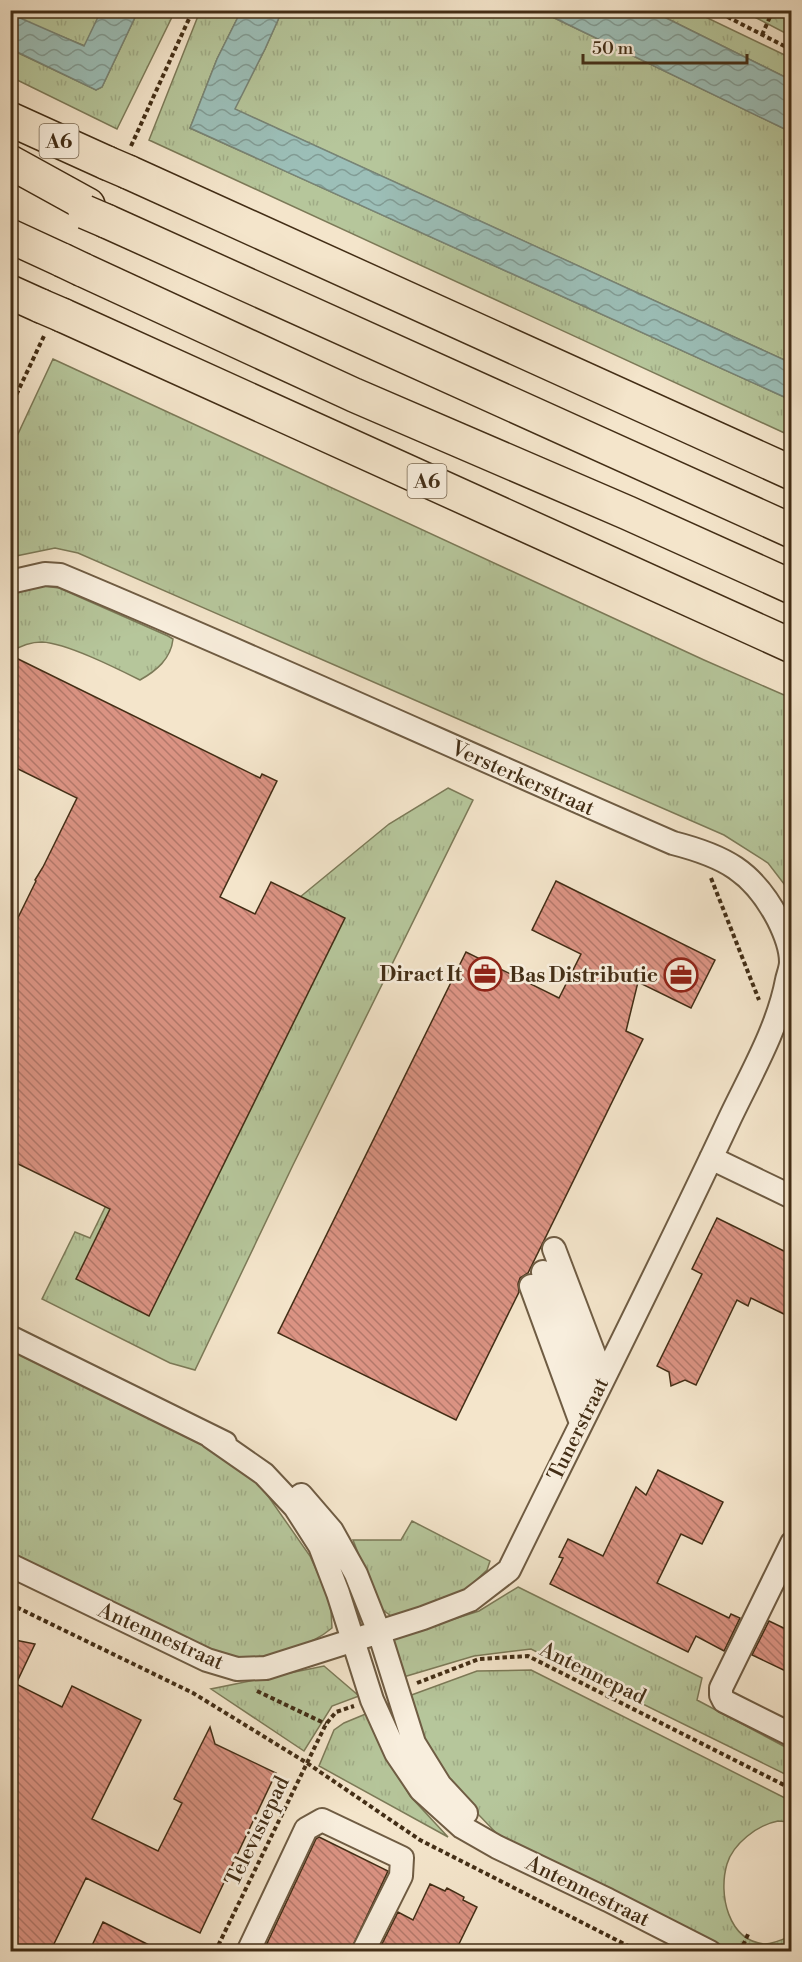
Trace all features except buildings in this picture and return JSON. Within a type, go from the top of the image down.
[{"type":"highway","name":"A6","points":[[10,119],[792,473]]},
{"type":"highway","name":"A6","points":[[10,162],[97,213],[176,252],[792,531]]},
{"type":"highway","name":"A6","points":[[10,180],[97,213]]},
{"type":"highway","name":"A6","points":[[10,236],[354,395],[628,513],[792,587]]},
{"type":"highway","name":"A6","points":[[10,292],[792,646]]},
{"type":"street","name":"Versterkerstraat","points":[[10,582],[45,574],[60,575],[197,632],[673,843],[701,850],[725,860],[746,874],[769,901],[784,931],[791,962],[784,998],[773,1027],[711,1158]]},
{"type":"street","points":[[711,1158],[792,1197]]},
{"type":"street","name":"Tunerstraat","points":[[379,1632],[470,1600],[509,1570],[711,1158]]},
{"type":"street","points":[[554,1249],[603,1378]]},
{"type":"street","points":[[581,1423],[537,1279],[592,1401]]},
{"type":"street","name":"Antennestraat","points":[[10,1337],[262,1460],[299,1493],[332,1531],[356,1574],[379,1632],[414,1743],[440,1785],[497,1847]]},
{"type":"street","name":"Antennestraat","points":[[211,1437],[264,1474],[295,1507],[320,1546],[338,1593],[372,1700],[396,1753],[421,1790],[462,1827],[497,1847],[710,1952]]},
{"type":"street","points":[[792,1543],[721,1688],[724,1701],[792,1735]]},
{"type":"street","name":"Antennestraat","points":[[10,1565],[207,1660],[237,1669],[266,1668],[379,1632]]},
{"type":"street","points":[[248,1952],[306,1829],[322,1820],[402,1858],[401,1876],[363,1952]]},
{"type":"path","points":[[714,10],[792,50]]},
{"type":"path","points":[[762,35],[773,10]]},
{"type":"path","points":[[710,875],[761,1006]]},
{"type":"path","points":[[10,1604],[193,1693],[307,1763],[420,1840],[640,1952]]},
{"type":"path","name":"Antennepad","points":[[397,1690],[479,1659],[528,1656],[792,1789]]},
{"type":"path","points":[[237,1669],[248,1688],[327,1724]]},
{"type":"path","name":"Televisiepad","points":[[215,1952],[327,1724],[336,1712],[372,1700]]},
{"type":"path","points":[[740,1952],[749,1932]]},
{"type":"green space","points":[[11,10],[101,11],[85,46],[19,19],[11,14]]},
{"type":"green space","points":[[138,11],[175,11],[117,129],[11,77],[10,49],[96,90],[102,87]]},
{"type":"green space","points":[[200,11],[241,11],[217,59],[190,128],[791,400],[791,436],[149,140]]},
{"type":"green space","points":[[282,11],[540,11],[791,132],[791,363],[234,109]]},
{"type":"green space","points":[[652,11],[693,11],[791,58],[791,80]]},
{"type":"green space","points":[[743,11],[791,11],[791,36]]},
{"type":"green space","points":[[53,359],[791,698],[791,893],[768,863],[724,835],[78,553],[55,548],[11,557],[11,449]]},
{"type":"green space","points":[[36,585],[59,588],[168,636],[173,639],[169,653],[152,673],[140,680],[91,657],[52,643],[33,643],[11,652],[11,591]]},
{"type":"green space","points":[[448,788],[473,800],[195,1370],[170,1363],[42,1299],[75,1232],[90,1238],[217,979],[266,925],[389,824]]},
{"type":"green space","points":[[10,1350],[225,1456],[261,1486],[310,1556],[327,1594],[332,1628],[313,1640],[290,1650],[253,1657],[219,1656],[11,1555]]},
{"type":"green space","points":[[412,1521],[490,1561],[487,1570],[459,1596],[391,1616],[379,1607],[353,1540],[401,1540]]},
{"type":"green space","points":[[518,1587],[702,1678],[697,1700],[791,1750],[791,1777],[531,1649],[474,1656],[400,1678],[389,1646],[394,1638],[479,1611]]},
{"type":"green space","points":[[324,1666],[359,1696],[332,1706],[304,1751],[211,1689]]},
{"type":"green space","points":[[531,1670],[791,1801],[791,1822],[770,1823],[747,1836],[735,1849],[727,1864],[724,1889],[729,1914],[734,1925],[742,1934],[752,1941],[765,1944],[791,1936],[791,1951],[733,1951],[501,1838],[451,1786],[419,1735],[406,1697],[477,1671]]},
{"type":"green space","points":[[368,1713],[384,1753],[410,1796],[448,1837],[319,1766],[334,1730]]},
{"type":"water","points":[[101,11],[138,11],[102,87],[96,90],[11,49],[11,14],[84,46]]},
{"type":"water","points":[[241,11],[282,11],[235,109],[791,363],[791,400],[190,128],[217,59]]},
{"type":"water","points":[[540,11],[652,11],[791,80],[791,132]]},
{"type":"place","name":"Diract It","points":[[485,974]]},
{"type":"place","name":"Bas Distributie","points":[[681,975]]}]
